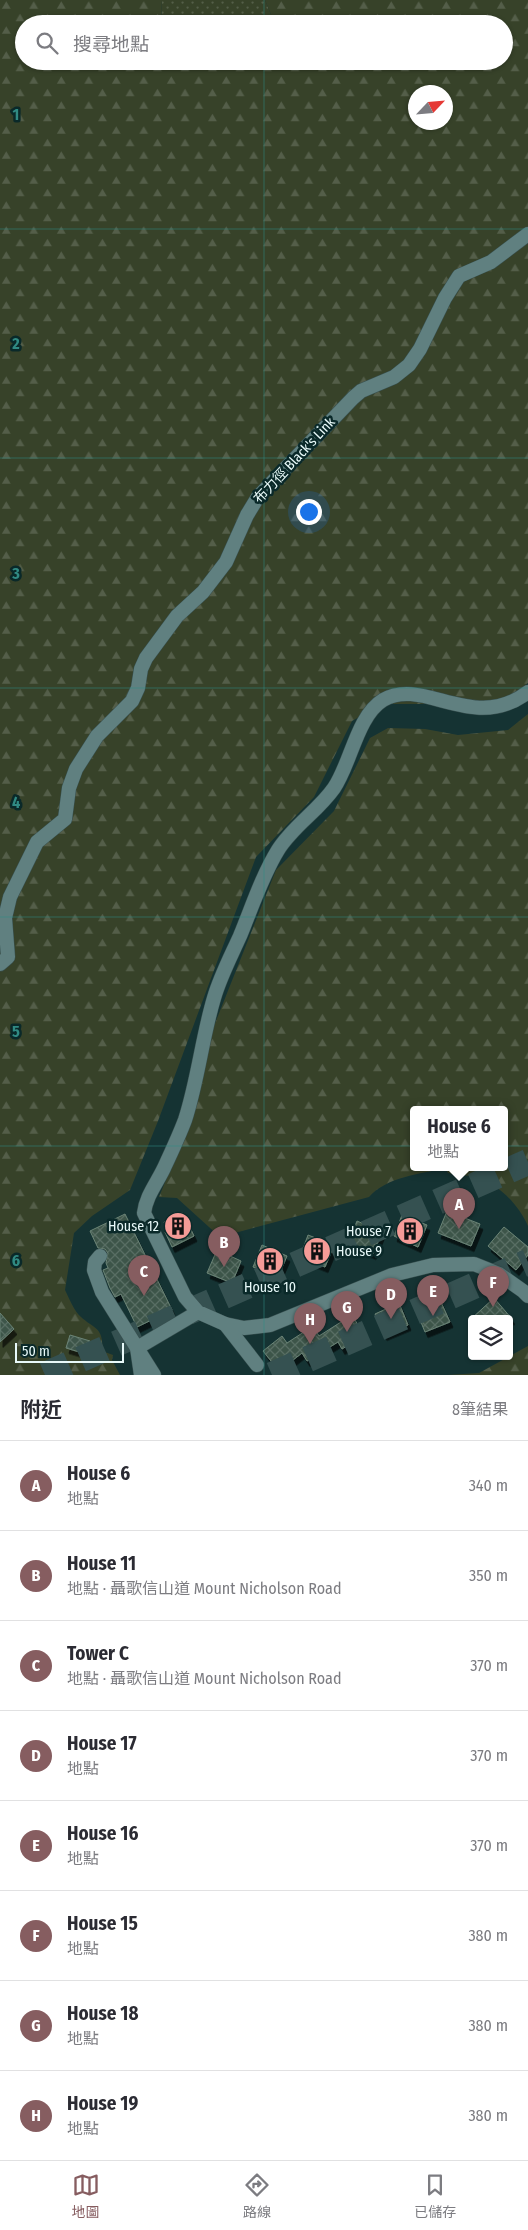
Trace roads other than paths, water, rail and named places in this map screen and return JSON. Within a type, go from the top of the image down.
[{"type":"street","name":"布力徑 Black's Link","points":[[0,964],[8,957],[5,918],[10,898],[37,842],[65,819],[70,784],[78,766],[97,736],[132,701],[138,688],[144,661],[168,627],[203,592],[226,562],[254,502],[308,443],[353,398],[361,391],[394,377],[409,365],[459,276],[491,262],[528,234]]},
{"type":"street","points":[[528,692],[510,702],[481,708],[461,707],[422,696],[402,694],[389,697],[377,704],[366,719],[334,788],[279,848],[267,869],[214,998],[185,1120],[164,1169],[145,1206],[145,1218],[185,1297],[198,1312],[226,1324],[244,1328],[270,1325],[392,1275],[433,1265],[474,1264],[499,1274],[524,1291],[528,1296]]},
{"type":"street","points":[[100,1256],[95,1262],[94,1270],[102,1292],[154,1375]]},
{"type":"street","points":[[137,1348],[198,1312]]},
{"type":"street","points":[[226,1324],[257,1365]]},
{"type":"street","points":[[137,1348],[141,1375]]},
{"type":"tunnel","points":[[508,1171],[528,1162]]},
{"type":"tunnel","points":[[45,1375],[508,1171]]},
{"type":"tunnel","points":[[272,1375],[528,1262]]},
{"type":"place","name":"House 12","points":[[178,1226]]},
{"type":"place","name":"House 6","points":[[459,1229]]},
{"type":"place","name":"House 7","points":[[410,1231]]},
{"type":"place","name":"House 9","points":[[317,1251]]},
{"type":"place","name":"House 10","points":[[270,1261]]},
{"type":"place","name":"House 11","points":[[224,1267]]},
{"type":"place","name":"Tower C","points":[[144,1296]]},
{"type":"place","name":"House 15","points":[[493,1307]]},
{"type":"place","name":"House 16","points":[[433,1316]]},
{"type":"place","name":"House 17","points":[[391,1319]]},
{"type":"place","name":"House 18","points":[[347,1332]]},
{"type":"place","name":"House 19","points":[[310,1344]]}]
